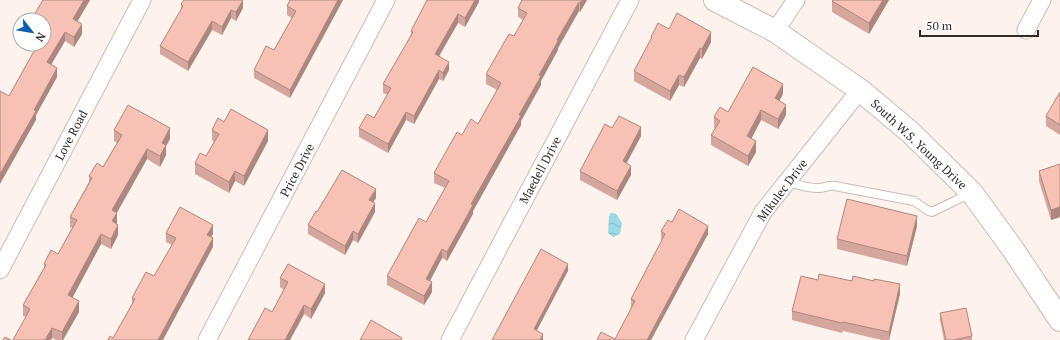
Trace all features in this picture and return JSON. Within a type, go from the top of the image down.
[{"type":"main road","name":"South W.S. Young Drive","points":[[715,0],[775,31],[860,90],[910,132],[972,193],[1012,248],[1060,320]]},
{"type":"street","name":"Love Road","points":[[0,270],[142,0]]},
{"type":"street","name":"Price Drive","points":[[207,340],[386,0]]},
{"type":"street","name":"Maedell Drive","points":[[450,340],[630,0]]},
{"type":"street","points":[[775,31],[796,0]]},
{"type":"street","points":[[1026,30],[1042,0]]},
{"type":"street","name":"Mikulec Drive","points":[[694,340],[763,212],[860,90]]},
{"type":"lane","points":[[786,182],[816,188],[821,188],[828,185],[835,186],[914,201],[932,212],[972,193]]},
{"type":"water","points":[[611,213],[616,214],[622,223],[620,234],[613,237],[608,233],[609,216]]},
{"type":"building","points":[[43,0],[84,0],[73,19],[82,24],[74,37],[65,32],[47,62],[57,68],[34,110],[36,111],[0,174],[0,91],[9,96],[34,52],[52,52],[52,12],[36,12]]},
{"type":"building","points":[[184,0],[243,0],[236,12],[231,10],[222,27],[212,21],[188,62],[160,46],[183,6],[181,4]]},
{"type":"building","points":[[290,0],[338,0],[290,90],[254,70],[266,46],[274,50],[296,11],[287,6]]},
{"type":"building","points":[[427,0],[475,0],[465,18],[458,14],[435,54],[449,62],[443,73],[439,70],[414,116],[406,112],[388,144],[359,128],[367,114],[374,118],[391,88],[383,84],[413,32],[411,31]]},
{"type":"building","points":[[522,0],[582,0],[580,3],[579,2],[557,40],[558,41],[539,75],[541,76],[519,115],[521,116],[471,204],[473,205],[447,252],[442,249],[426,279],[432,282],[424,296],[387,276],[419,218],[426,222],[449,181],[434,173],[457,132],[462,135],[471,119],[478,124],[501,83],[486,74],[509,34],[514,36],[527,13],[518,8]]},
{"type":"building","points":[[883,0],[869,23],[832,1]]},
{"type":"building","points":[[677,13],[711,32],[702,49],[700,48],[684,77],[679,75],[670,91],[634,71],[658,23],[669,29]]},
{"type":"building","points":[[753,67],[783,84],[775,98],[786,105],[778,119],[761,110],[747,136],[756,141],[748,156],[711,135],[720,121],[714,117],[720,107],[728,112]]},
{"type":"building","points":[[1060,92],[1060,125],[1046,116]]},
{"type":"building","points":[[128,105],[170,128],[162,143],[166,145],[160,156],[147,149],[112,210],[117,213],[112,221],[118,225],[111,239],[101,234],[68,295],[79,301],[62,332],[52,328],[45,340],[13,340],[30,309],[23,305],[46,265],[44,264],[51,250],[58,254],[77,220],[70,217],[92,178],[89,176],[97,163],[103,167],[122,135],[114,130]]},
{"type":"building","points":[[231,109],[268,130],[244,176],[235,171],[229,182],[195,163],[200,153],[206,156],[219,134],[212,130],[218,118],[224,122]]},
{"type":"building","points":[[619,116],[641,127],[623,161],[631,166],[617,191],[580,171],[605,124],[612,128]]},
{"type":"building","points":[[1060,164],[1060,207],[1051,210],[1039,171]]},
{"type":"building","points":[[342,170],[376,189],[369,200],[375,203],[358,234],[353,231],[345,246],[308,225]]},
{"type":"building","points":[[847,199],[917,216],[907,256],[837,239]]},
{"type":"building","points":[[180,207],[213,225],[207,235],[213,238],[158,340],[108,340],[110,336],[113,338],[135,299],[132,298],[146,272],[154,276],[176,238],[166,233]]},
{"type":"building","points":[[679,209],[708,226],[647,340],[597,340],[601,332],[615,339],[635,301],[631,299],[665,234],[661,231],[668,220],[672,222]]},
{"type":"building","points":[[541,249],[568,264],[534,329],[543,334],[540,340],[492,340]]},
{"type":"building","points":[[288,264],[325,284],[311,309],[304,305],[285,340],[248,340],[265,308],[272,312],[288,282],[280,278]]},
{"type":"building","points":[[819,274],[852,281],[853,276],[874,281],[874,279],[900,284],[889,332],[792,311],[801,276],[818,280]]},
{"type":"building","points":[[966,308],[972,336],[946,340],[940,313]]},
{"type":"building","points":[[371,320],[402,338],[401,340],[360,340]]},
{"type":"building","points":[[5,337],[11,340],[3,340]]}]
